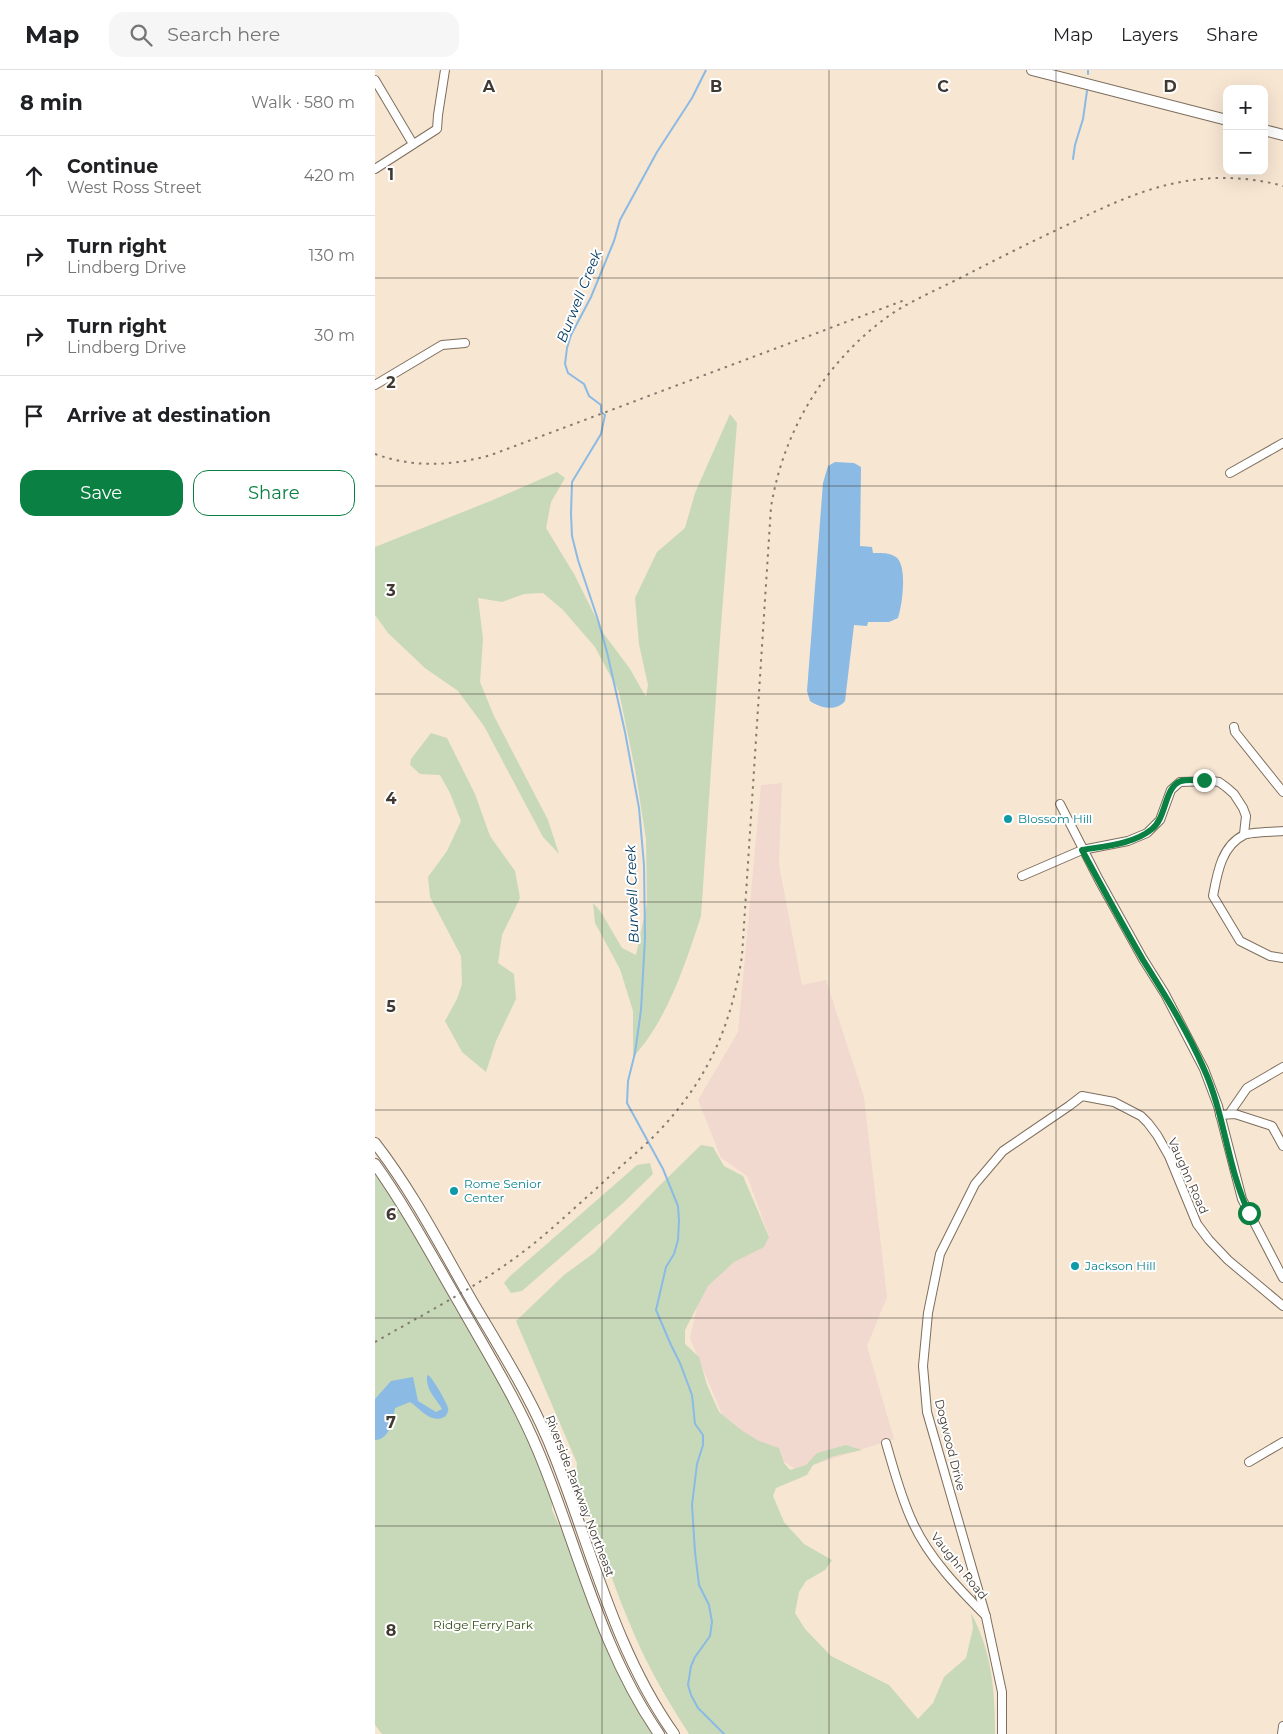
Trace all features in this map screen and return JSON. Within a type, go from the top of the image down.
[{"type":"main road","points":[[1032,70],[1223,119]]},
{"type":"main road","points":[[1268,131],[1283,135]]},
{"type":"main road","name":"Riverside Parkway Northeast","points":[[375,1143],[404,1183],[425,1218],[541,1424],[623,1644],[643,1685],[674,1734]]},
{"type":"main road","name":"Riverside Parkway Northeast","points":[[375,1164],[403,1204],[521,1413],[543,1463],[596,1611],[614,1654],[635,1696],[659,1734]]},
{"type":"street","points":[[375,169],[437,129],[445,70]]},
{"type":"street","points":[[375,80],[413,144]]},
{"type":"street","points":[[375,385],[442,345],[465,343]]},
{"type":"street","points":[[1230,473],[1283,443]]},
{"type":"street","points":[[1233,727],[1282,790]]},
{"type":"street","points":[[1282,790],[1280,783],[1283,778]]},
{"type":"street","points":[[1022,876],[1082,850],[1128,841],[1147,833],[1160,820],[1171,790],[1180,782],[1185,781],[1219,782],[1234,794],[1246,816],[1244,834]]},
{"type":"street","points":[[1060,804],[1082,850],[1184,1028],[1208,1078],[1220,1115],[1242,1199],[1283,1278]]},
{"type":"street","points":[[1283,831],[1244,834],[1229,846],[1219,866],[1213,896],[1240,940],[1270,956],[1283,958]]},
{"type":"street","points":[[1229,1114],[1247,1088],[1283,1068]]},
{"type":"street","name":"Vaughn Road","points":[[1082,1096],[1114,1102],[1141,1116],[1148,1123],[1169,1156],[1197,1224],[1228,1260],[1283,1306]]},
{"type":"street","name":"Dogwood Drive","points":[[1002,1734],[1002,1692],[987,1617],[927,1412],[923,1366],[928,1313],[940,1254],[975,1184],[1003,1151],[1082,1096]]},
{"type":"street","points":[[1220,1115],[1235,1114],[1272,1126],[1283,1146]]},
{"type":"street","points":[[1249,1462],[1283,1442]]},
{"type":"street","name":"Vaughn Road","points":[[886,1443],[907,1508],[921,1539],[947,1573],[987,1617]]},
{"type":"street","points":[[1282,1734],[1283,1726]]},
{"type":"shaded area","points":[[782,783],[779,865],[802,985],[826,980],[864,1097],[887,1297],[867,1346],[894,1439],[797,1470],[726,1424],[690,1338],[702,1285],[769,1236],[747,1176],[721,1158],[698,1100],[738,1032],[761,785]]},
{"type":"green space","points":[[730,414],[737,423],[701,916],[682,971],[666,1009],[633,1057],[633,1011],[620,969],[595,923],[593,903],[601,912],[622,948],[636,955],[647,903],[646,839],[635,769],[619,692],[595,647],[563,610],[543,593],[524,594],[502,602],[478,598],[483,639],[480,682],[494,716],[548,820],[559,854],[543,837],[484,726],[458,691],[425,668],[388,633],[375,615],[375,547],[493,500],[557,472],[565,478],[551,502],[546,528],[574,574],[604,634],[630,669],[646,697],[648,685],[639,644],[635,598],[657,552],[685,528],[695,493]]},
{"type":"green space","points":[[431,733],[447,738],[475,794],[490,836],[515,871],[520,898],[502,935],[498,963],[514,974],[516,999],[496,1041],[486,1072],[462,1052],[445,1021],[457,999],[462,984],[461,956],[430,897],[428,877],[447,851],[461,821],[450,793],[440,775],[420,774],[410,765],[411,759]]},
{"type":"green space","points":[[701,1145],[713,1147],[724,1166],[743,1176],[769,1237],[764,1247],[734,1262],[708,1286],[685,1330],[685,1344],[699,1357],[707,1385],[719,1412],[741,1430],[759,1441],[779,1448],[784,1463],[790,1470],[806,1465],[817,1453],[846,1445],[862,1450],[834,1456],[813,1465],[807,1475],[776,1488],[773,1496],[784,1522],[804,1544],[832,1560],[825,1570],[806,1581],[799,1592],[795,1613],[805,1629],[831,1656],[889,1685],[918,1719],[933,1703],[944,1677],[966,1658],[973,1628],[971,1613],[984,1642],[991,1672],[995,1734],[689,1734],[647,1663],[620,1600],[590,1514],[576,1481],[577,1463],[516,1321],[564,1275],[594,1253]]},
{"type":"green space","points":[[650,1163],[653,1174],[622,1204],[522,1291],[511,1293],[504,1283],[509,1277],[637,1165]]},
{"type":"green space","name":"Ridge Ferry Park","points":[[375,1175],[387,1189],[407,1222],[508,1397],[532,1447],[552,1499],[552,1510],[569,1547],[602,1639],[622,1681],[653,1734],[382,1734],[375,1725]]},
{"type":"water","points":[[835,462],[854,463],[861,467],[860,546],[872,547],[873,553],[896,557],[902,569],[903,586],[898,618],[889,622],[868,622],[867,626],[854,625],[845,701],[837,707],[828,708],[818,706],[810,701],[807,691],[823,483],[828,466]]},
{"type":"water","points":[[428,1375],[447,1405],[446,1416],[436,1419],[431,1418],[410,1402],[395,1408],[392,1423],[387,1433],[384,1437],[375,1440],[375,1399],[391,1381],[413,1377],[418,1401],[436,1412],[442,1409],[428,1386]]},
{"type":"waterway","name":"Burwell Creek","points":[[706,70],[692,98],[657,152],[620,220],[614,241],[591,297],[571,335],[565,364],[568,373],[584,384],[589,396],[601,405],[601,412],[605,415],[601,434],[572,482],[572,536],[607,652],[625,732],[639,808],[644,865],[645,938],[641,1010],[635,1053],[628,1081],[627,1103],[663,1169],[678,1206],[678,1240],[674,1254],[666,1267],[656,1310],[680,1363],[692,1395],[695,1424],[703,1435],[703,1445],[697,1464],[692,1505],[699,1585],[709,1605],[712,1622],[710,1636],[691,1666],[688,1685],[698,1708],[724,1734]]},
{"type":"waterway","points":[[1073,159],[1083,119],[1087,91]]},
{"type":"railway","points":[[375,1342],[481,1281],[547,1233],[659,1131],[691,1092],[715,1051],[731,1006],[742,956],[771,507],[787,447],[805,409],[828,374],[860,339],[896,311],[1017,249],[1111,204],[1159,187],[1193,180],[1227,178],[1283,186]]},
{"type":"railway","points":[[375,454],[404,462],[433,464],[476,459],[491,455],[905,300]]},
{"type":"place","name":"Blossom Hill","points":[[1008,819]]},
{"type":"place","name":"Rome Senior Center","points":[[454,1191]]},
{"type":"place","name":"Jackson Hill","points":[[1075,1266]]},
{"type":"route","points":[[1204,780],[1185,781],[1175,785],[1171,790],[1160,820],[1147,833],[1128,841],[1082,850],[1184,1028],[1204,1069],[1212,1087],[1242,1199],[1249,1213]]}]
